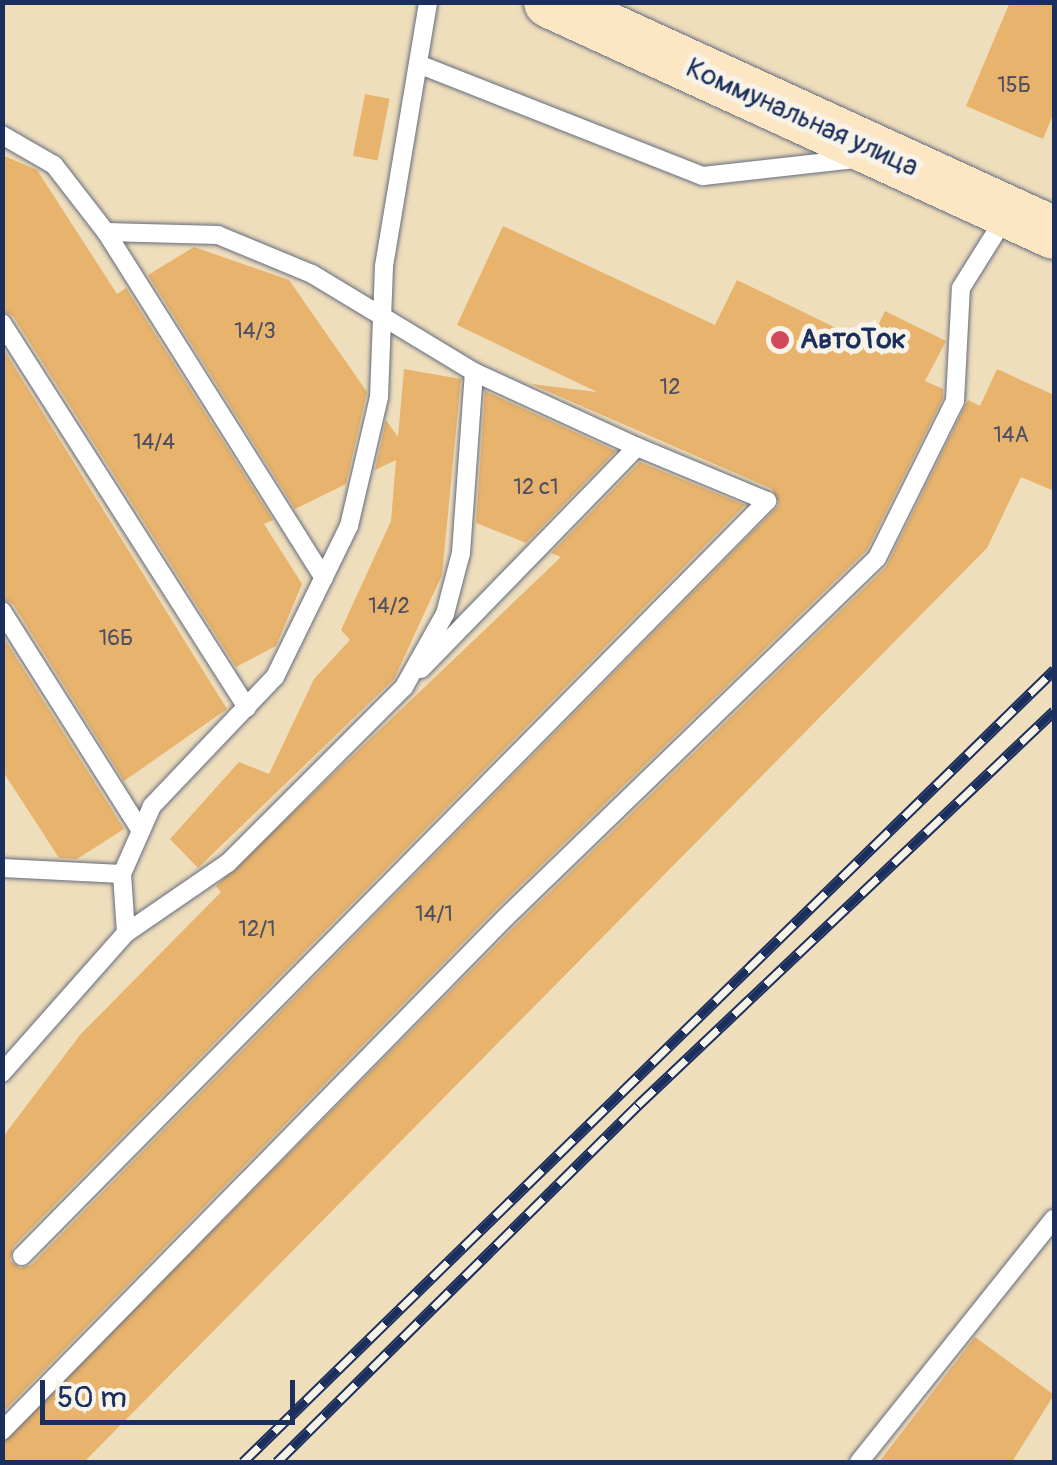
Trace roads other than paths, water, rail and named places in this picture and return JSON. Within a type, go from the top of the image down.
[{"type":"street","name":"Коммунальная улица","points":[[550,2],[1032,222]]},
{"type":"lane","points":[[126,933],[122,874],[152,806],[275,678],[349,526],[378,398],[384,266],[428,2]]},
{"type":"lane","points":[[418,64],[702,176],[885,155]]},
{"type":"lane","points":[[2,135],[54,165],[106,232],[324,578]]},
{"type":"lane","points":[[2,1431],[506,917],[877,558],[955,402],[961,288],[1032,222]]},
{"type":"lane","points":[[22,1256],[767,502],[474,372],[312,274],[218,235],[106,232]]},
{"type":"lane","points":[[2,323],[246,708]]},
{"type":"lane","points":[[404,686],[445,614],[461,553],[474,372]]},
{"type":"lane","points":[[2,1073],[126,933],[228,863],[638,447]]},
{"type":"lane","points":[[2,611],[141,831]]},
{"type":"lane","points":[[2,868],[122,874]]},
{"type":"lane","points":[[859,1462],[1054,1219]]},
{"type":"railway","points":[[243,1462],[1054,670]]},
{"type":"railway","points":[[277,1462],[638,1105],[1054,711]]},
{"type":"place","name":"АвтоТок","points":[[780,340]]}]
